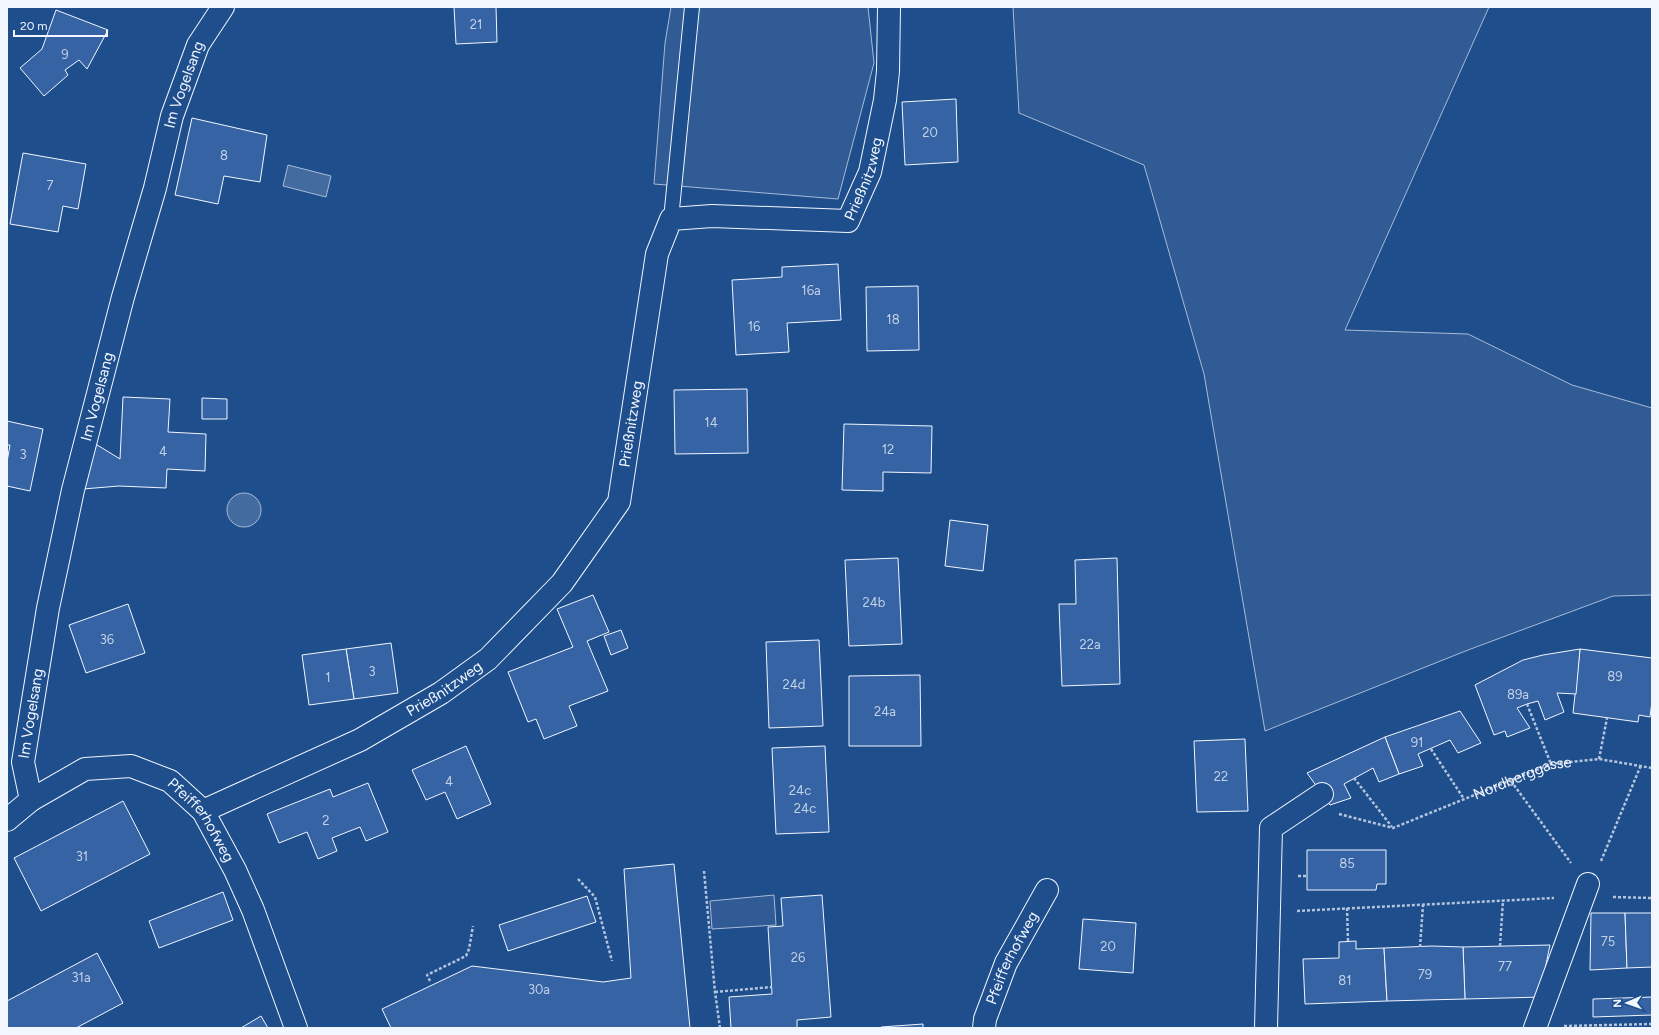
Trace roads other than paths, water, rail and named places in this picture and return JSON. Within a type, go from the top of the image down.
[{"type":"street","name":"Im Vogelsang","points":[[32,800],[24,762],[48,608],[73,490],[124,296],[155,188],[172,116],[198,45],[223,7]]},
{"type":"street","name":"Prießnitzweg","points":[[203,810],[360,740],[441,693],[488,659],[562,583],[619,502],[657,254],[671,219],[712,216],[848,221],[870,172],[885,100],[888,71],[889,7]]},
{"type":"street","name":"Pfeifferhofweg","points":[[7,820],[32,800],[86,769],[131,766],[170,782],[203,810],[235,870],[254,910],[296,1028]]},
{"type":"street","points":[[1266,1028],[1271,828],[1318,797]]},
{"type":"street","name":"Pfeifferhofweg","points":[[984,1028],[985,1019],[1006,963],[1047,890]]},
{"type":"street","points":[[1535,1027],[1585,890]]},
{"type":"lane","points":[[671,219],[692,7]]}]
